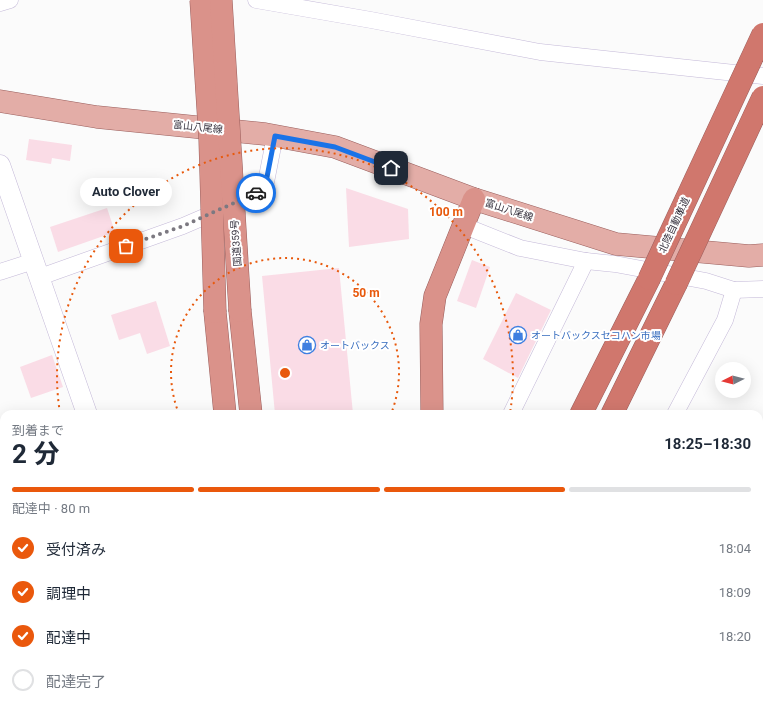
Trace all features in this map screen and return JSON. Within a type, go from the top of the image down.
[{"type":"highway","points":[[201,0],[210,140],[215,312],[225,410]]},
{"type":"highway","name":"国道359号","points":[[221,0],[240,311],[251,410]]},
{"type":"highway","name":"北陸自動車道","points":[[583,410],[649,279],[763,34]]},
{"type":"highway","points":[[614,410],[676,284],[763,97]]},
{"type":"highway","points":[[432,410],[430,324],[434,296],[474,198]]},
{"type":"main road","name":"富山八尾線","points":[[0,101],[97,117],[275,136],[335,147],[474,198],[616,244],[749,256],[763,255]]},
{"type":"street","points":[[0,3],[10,0]]},
{"type":"street","points":[[256,0],[540,52],[763,76]]},
{"type":"street","points":[[0,272],[37,269],[183,226],[255,195],[266,182],[275,136]]},
{"type":"street","points":[[0,165],[86,410]]},
{"type":"street","points":[[462,225],[520,248],[586,261],[615,264],[691,278],[734,290],[763,289]]},
{"type":"street","points":[[513,410],[586,261]]},
{"type":"street","points":[[677,410],[725,320],[734,290]]},
{"type":"building","points":[[29,139],[72,145],[70,161],[52,158],[51,164],[26,160]]},
{"type":"building","points":[[346,188],[408,209],[409,239],[349,247]]},
{"type":"building","points":[[107,208],[115,232],[58,252],[50,227]]},
{"type":"building","points":[[472,260],[490,267],[476,308],[457,301]]},
{"type":"building","name":"オートバックス","points":[[339,268],[353,410],[275,410],[262,276]]},
{"type":"building","name":"オートバックスセコハン市場","points":[[516,293],[551,310],[518,378],[483,359]]},
{"type":"building","points":[[156,301],[170,346],[147,354],[140,333],[119,340],[111,315]]},
{"type":"building","points":[[52,355],[63,387],[31,398],[20,367]]},
{"type":"way so far","points":[[126,246],[183,226],[255,195],[256,193]]},
{"type":"place","name":"Auto Clover","points":[[126,246]]},
{"type":"place","name":"オートバックスセコハン市場","points":[[518,335]]},
{"type":"place","name":"オートバックス","points":[[307,345]]},
{"type":"route","points":[[256,193],[266,182],[275,136],[335,147],[391,168]]}]
